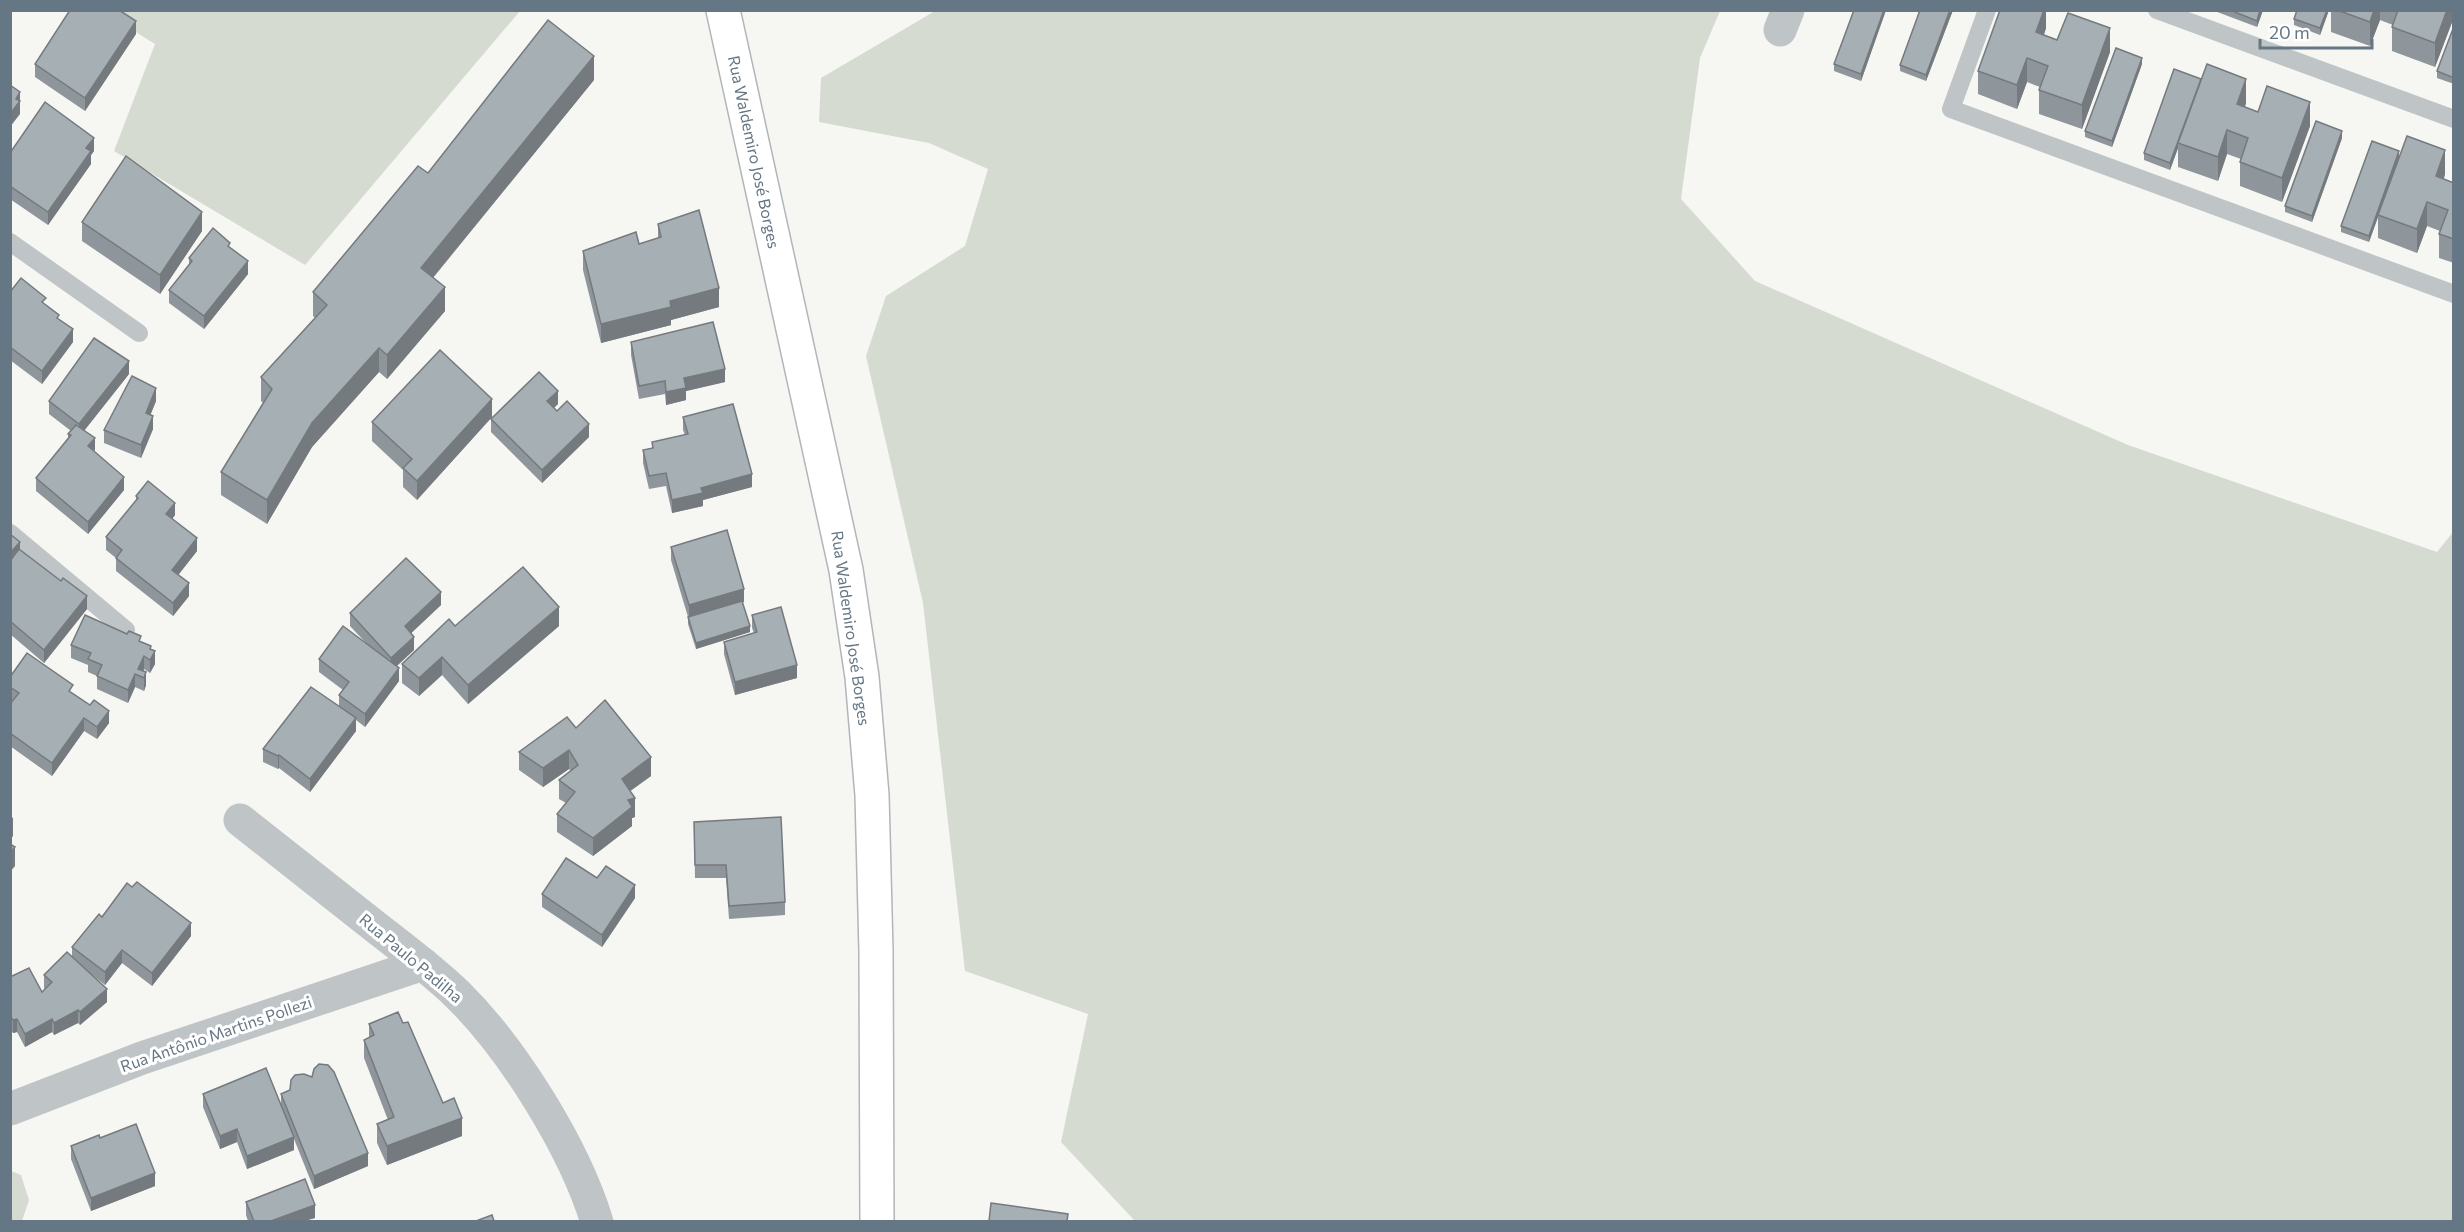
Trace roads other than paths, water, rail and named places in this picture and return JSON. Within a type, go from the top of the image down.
[{"type":"main road","name":"Rua Waldemiro José Borges","points":[[723,10],[846,570],[862,677],[872,795],[876,951],[872,1220]]},
{"type":"street","name":"Rua Paulo Padilha","points":[[240,820],[423,964],[457,994],[495,1037],[530,1087],[571,1159],[597,1221]]},
{"type":"street","name":"Rua Antônio Martins Pollezi","points":[[10,1109],[142,1058],[423,964]]},
{"type":"lane","points":[[1987,10],[1951,109],[2454,294]]},
{"type":"lane","points":[[2157,10],[2454,119]]},
{"type":"lane","points":[[10,242],[139,333]]},
{"type":"lane","points":[[10,532],[126,630]]}]
